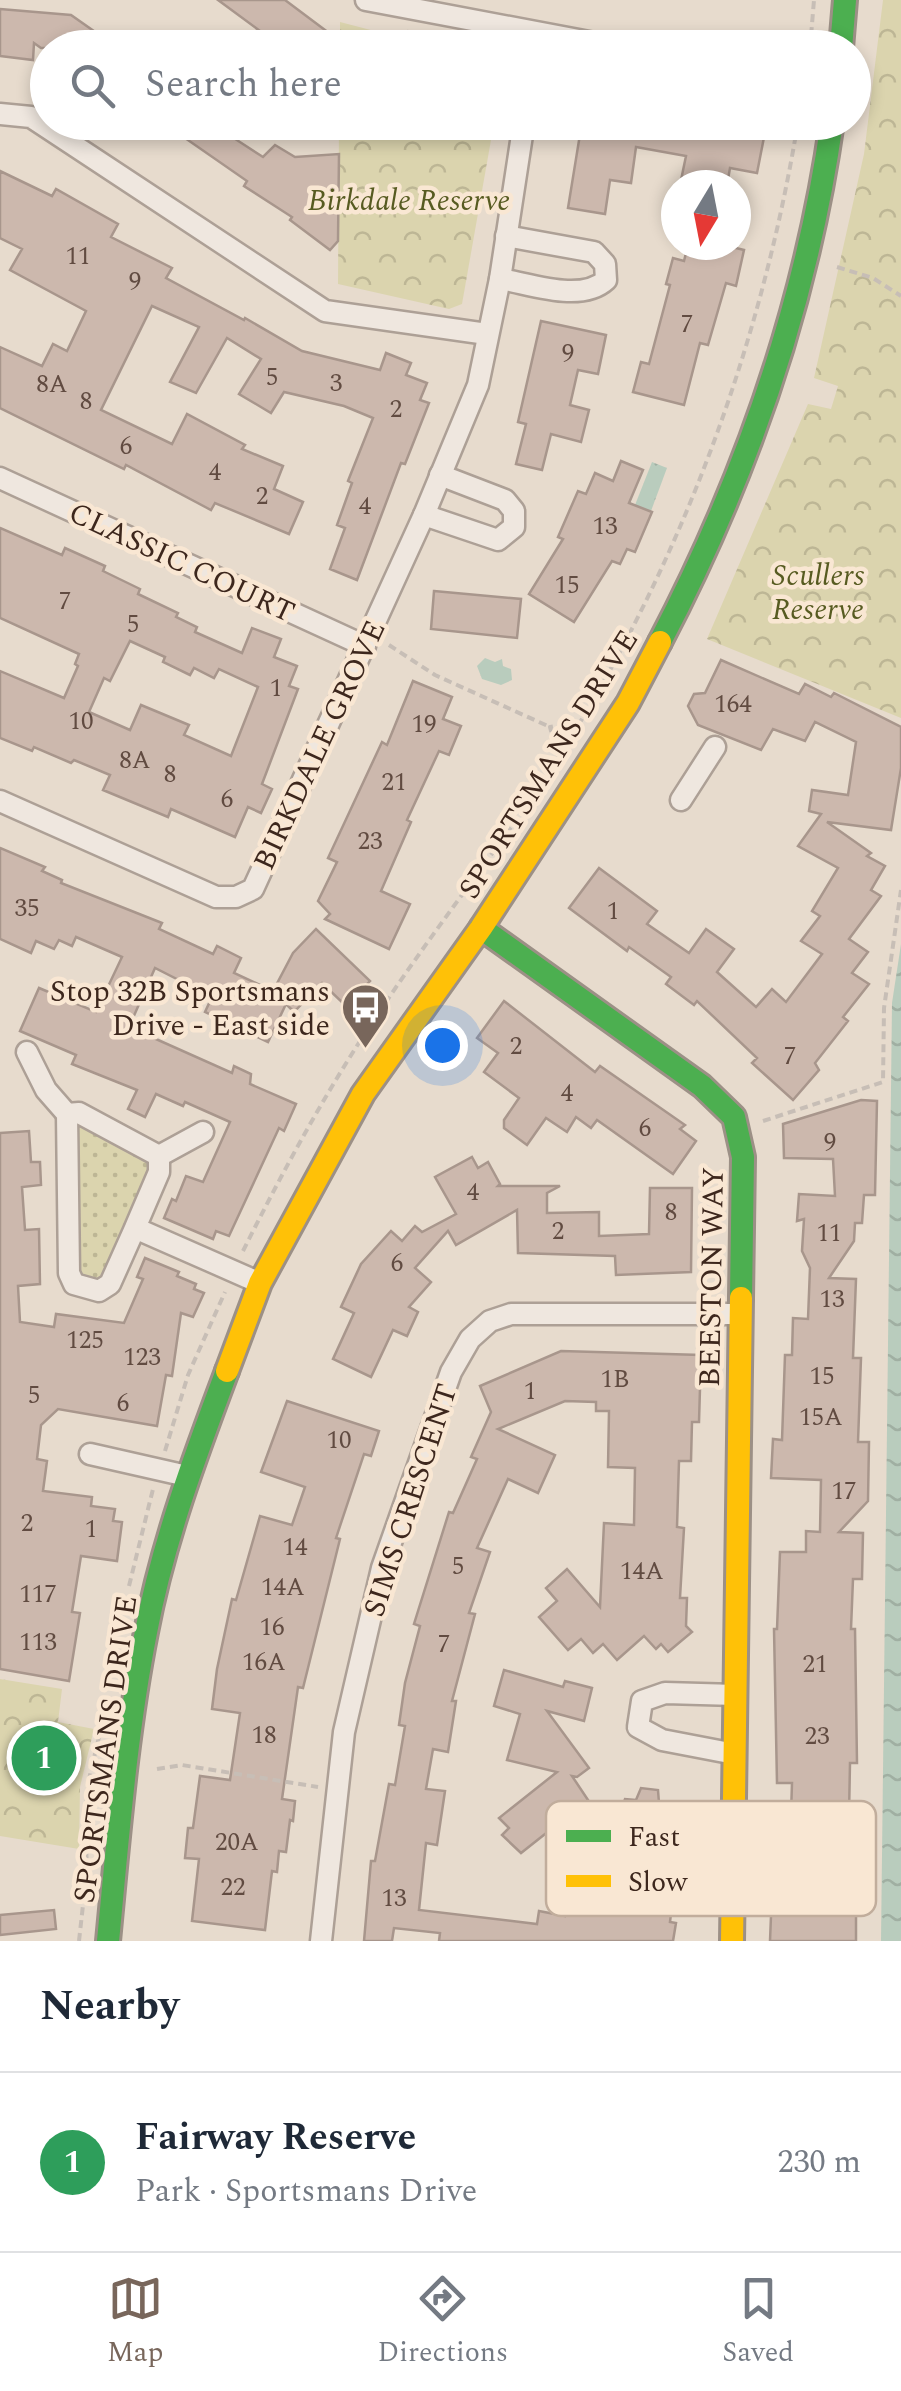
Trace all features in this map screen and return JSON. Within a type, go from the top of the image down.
[{"type":"street","points":[[366,0],[491,30]]},
{"type":"street","points":[[842,30],[845,0]]},
{"type":"street","points":[[0,114],[30,117]]},
{"type":"street","points":[[66,140],[324,311],[487,334]]},
{"type":"street","name":"BIRKDALE GROVE","points":[[0,801],[216,897],[236,896],[253,889],[424,515],[478,385],[500,280],[521,140]]},
{"type":"street","name":"SPORTSMANS DRIVE","points":[[108,1941],[122,1802],[146,1631],[187,1476],[260,1283],[363,1094],[481,928],[628,703],[703,560],[746,459],[785,341],[822,199],[830,140]]},
{"type":"street","points":[[500,280],[579,292],[595,290],[606,280],[605,264],[594,252],[506,236]]},
{"type":"street","points":[[424,515],[498,540],[514,527],[514,511],[505,500],[440,475]]},
{"type":"street","name":"CLASSIC COURT","points":[[0,478],[364,646]]},
{"type":"street","points":[[681,800],[715,747]]},
{"type":"street","name":"BEESTON WAY","points":[[481,928],[702,1086],[734,1116],[743,1158],[734,1801]]},
{"type":"street","points":[[27,1052],[46,1090],[66,1114],[69,1273],[74,1284],[98,1291],[110,1284],[159,1172],[159,1156]]},
{"type":"street","points":[[66,1114],[79,1112],[159,1156]]},
{"type":"street","points":[[159,1156],[202,1132]]},
{"type":"street","points":[[135,1228],[260,1283]]},
{"type":"street","name":"SIMS CRESCENT","points":[[321,1941],[344,1732],[382,1568],[450,1372],[470,1339],[490,1320],[510,1314],[741,1314]]},
{"type":"street","points":[[90,1454],[187,1476]]},
{"type":"street","points":[[735,1754],[662,1740],[638,1726],[642,1701],[665,1692],[736,1695]]},
{"type":"street","name":"BEESTON WAY","points":[[732,1916],[732,1941]]},
{"type":"path","points":[[812,30],[814,0]]},
{"type":"path","name":"SPORTSMANS DRIVE","points":[[464,894],[558,757],[658,576],[716,439],[752,330],[773,250],[794,140]]},
{"type":"path","points":[[837,267],[873,278],[901,296]]},
{"type":"path","points":[[364,646],[389,644],[436,675],[550,727],[579,722]]},
{"type":"path","points":[[550,727],[558,757]]},
{"type":"path","points":[[761,1122],[883,1082],[884,1008],[901,890]]},
{"type":"path","points":[[157,1768],[182,1765],[338,1790]]},
{"type":"green space","name":"Scullers Reserve","points":[[883,0],[901,0],[901,718],[707,639],[808,404],[831,409],[838,386],[814,378],[866,140],[871,140],[871,97]]},
{"type":"green space","points":[[340,22],[371,30],[340,30]]},
{"type":"green space","name":"Birkdale Reserve","points":[[339,140],[491,140],[462,304],[449,309],[338,284]]},
{"type":"green space","points":[[79,1113],[159,1156],[110,1284],[74,1284],[65,1135]]},
{"type":"green space","points":[[0,1679],[62,1689],[58,1722],[94,1729],[80,1787],[79,1849],[0,1836]]},
{"type":"water","points":[[652,462],[667,468],[651,511],[635,505]]},
{"type":"water","points":[[485,658],[495,662],[502,659],[503,666],[511,669],[512,680],[501,685],[482,679],[477,666]]},
{"type":"water","points":[[901,944],[901,1941],[881,1941],[892,1003]]},
{"type":"building","points":[[218,0],[285,0],[325,30],[259,30]]},
{"type":"building","points":[[0,9],[71,15],[92,30],[30,30],[30,60],[0,56]]},
{"type":"building","points":[[188,140],[237,140],[263,157],[275,145],[295,157],[339,154],[338,241],[330,250],[290,220],[292,217],[244,186],[247,181]]},
{"type":"building","points":[[579,140],[763,140],[757,173],[730,168],[683,170],[686,156],[636,147],[631,183],[610,180],[605,214],[568,208]]},
{"type":"building","points":[[0,171],[52,196],[56,189],[118,224],[111,237],[172,268],[166,278],[302,351],[380,370],[386,353],[411,363],[406,375],[427,383],[420,400],[429,403],[405,464],[401,463],[357,580],[330,569],[345,528],[337,525],[352,483],[348,481],[373,418],[344,406],[284,392],[271,413],[239,394],[261,359],[227,338],[196,393],[170,382],[199,327],[152,306],[101,410],[172,444],[187,414],[245,445],[242,449],[283,466],[274,489],[303,502],[289,534],[215,503],[211,510],[126,465],[124,469],[0,408],[0,347],[42,366],[53,344],[67,351],[86,311],[10,270],[22,249],[0,238]]},
{"type":"building","points":[[672,260],[742,260],[736,286],[726,283],[708,345],[700,343],[684,405],[633,392],[641,362],[649,364],[670,285],[666,284]]},
{"type":"building","points":[[541,321],[606,335],[598,374],[578,370],[570,405],[589,410],[581,442],[551,434],[542,470],[516,464],[526,424],[518,422]]},
{"type":"building","points":[[621,461],[643,470],[629,503],[652,512],[635,552],[627,549],[620,564],[612,561],[574,622],[529,594],[563,539],[558,537],[578,491],[586,494],[595,473],[613,481]]},
{"type":"building","points":[[0,528],[62,555],[65,548],[105,566],[103,571],[140,589],[138,594],[178,613],[176,617],[197,627],[195,632],[242,653],[252,628],[281,639],[274,657],[297,666],[289,686],[298,689],[262,784],[272,789],[261,813],[248,807],[235,837],[171,809],[168,817],[103,790],[110,775],[0,738],[0,671],[64,698],[79,654],[0,618]],"holes":[[[130,641],[165,657],[163,662],[190,675],[194,668],[214,678],[219,669],[258,687],[231,756],[184,735],[189,725],[141,705],[130,730],[89,712],[104,678],[110,681]]]},
{"type":"building","points":[[434,591],[521,599],[517,638],[431,629]]},
{"type":"building","points":[[721,660],[799,694],[805,684],[831,697],[834,693],[901,727],[901,768],[891,830],[827,822],[885,866],[871,890],[881,896],[849,939],[868,952],[852,973],[869,984],[843,1017],[848,1021],[815,1063],[819,1070],[793,1100],[752,1063],[757,1058],[697,1001],[694,1005],[666,984],[671,977],[629,947],[627,951],[569,908],[599,868],[657,911],[647,924],[689,953],[706,929],[734,949],[717,972],[756,1007],[772,989],[786,1002],[822,954],[801,941],[820,916],[812,911],[838,868],[798,846],[821,814],[809,811],[812,790],[848,795],[856,742],[815,722],[805,741],[773,729],[761,750],[698,725],[688,706],[694,694],[705,693]]},
{"type":"building","points":[[413,681],[452,697],[443,719],[461,726],[449,755],[439,751],[407,820],[411,822],[381,891],[410,904],[389,949],[325,919],[330,914],[318,901],[337,862],[328,858],[382,742],[387,745]]},
{"type":"building","points":[[0,848],[45,867],[42,871],[62,880],[61,883],[162,923],[159,929],[213,954],[217,946],[241,958],[234,973],[273,991],[293,953],[316,929],[370,981],[346,1006],[322,983],[294,1012],[286,1004],[268,1042],[205,1012],[212,997],[155,968],[129,1027],[232,1073],[234,1066],[251,1074],[250,1084],[296,1104],[284,1131],[279,1128],[229,1236],[216,1231],[213,1239],[164,1218],[186,1176],[203,1182],[230,1122],[156,1094],[145,1117],[128,1109],[137,1090],[72,1064],[76,1055],[20,1031],[39,988],[96,1012],[122,957],[76,937],[72,946],[59,940],[54,949],[36,941],[31,953],[0,939]]},
{"type":"building","points":[[504,1001],[595,1072],[600,1066],[685,1125],[680,1129],[696,1141],[673,1174],[597,1120],[591,1128],[576,1117],[567,1132],[546,1118],[527,1145],[504,1128],[504,1120],[519,1098],[484,1072],[498,1053],[477,1038]]},
{"type":"building","points":[[861,1100],[877,1101],[875,1195],[864,1195],[862,1223],[855,1223],[854,1241],[829,1278],[856,1279],[853,1358],[861,1358],[858,1442],[869,1442],[868,1501],[839,1532],[863,1533],[862,1579],[853,1579],[851,1629],[855,1629],[857,1763],[850,1763],[849,1801],[791,1801],[792,1783],[777,1783],[774,1629],[780,1552],[806,1552],[806,1531],[820,1532],[821,1480],[771,1478],[773,1439],[782,1440],[785,1355],[792,1355],[793,1318],[808,1319],[810,1268],[802,1251],[804,1219],[797,1221],[799,1194],[835,1196],[833,1159],[784,1158],[783,1124]]},
{"type":"building","points":[[29,1131],[31,1162],[40,1162],[41,1185],[22,1187],[25,1230],[39,1229],[40,1284],[18,1286],[20,1322],[54,1327],[56,1314],[124,1323],[143,1279],[137,1277],[145,1258],[179,1272],[177,1276],[196,1284],[194,1289],[204,1293],[193,1317],[181,1313],[172,1376],[166,1375],[157,1426],[58,1409],[41,1425],[37,1459],[47,1461],[43,1491],[92,1497],[91,1506],[115,1509],[113,1521],[122,1522],[117,1561],[81,1556],[72,1612],[80,1613],[69,1681],[0,1669],[0,1133]]},
{"type":"building","points":[[472,1157],[478,1168],[488,1162],[498,1186],[560,1186],[547,1193],[547,1213],[599,1212],[599,1236],[649,1234],[650,1188],[692,1188],[691,1272],[616,1275],[615,1256],[518,1253],[517,1210],[456,1245],[448,1231],[415,1268],[431,1282],[409,1307],[418,1312],[407,1336],[393,1330],[371,1377],[333,1359],[354,1313],[341,1307],[361,1264],[391,1231],[402,1241],[415,1226],[422,1232],[456,1214],[435,1177]]},
{"type":"building","points":[[561,1351],[701,1355],[699,1422],[692,1422],[691,1461],[679,1461],[677,1527],[684,1528],[680,1598],[687,1598],[686,1626],[692,1632],[668,1652],[661,1644],[656,1649],[644,1636],[617,1660],[603,1644],[593,1653],[581,1639],[568,1650],[539,1617],[557,1601],[546,1588],[567,1569],[600,1607],[604,1523],[634,1525],[635,1468],[608,1467],[609,1411],[596,1411],[596,1402],[565,1401],[498,1429],[555,1455],[538,1493],[508,1479],[477,1548],[490,1552],[469,1613],[475,1614],[452,1701],[456,1701],[448,1752],[433,1749],[426,1789],[445,1791],[437,1845],[426,1843],[419,1910],[537,1924],[539,1911],[546,1916],[671,1916],[670,1922],[676,1923],[673,1941],[439,1941],[440,1933],[394,1928],[392,1941],[364,1941],[371,1861],[375,1861],[389,1784],[395,1785],[405,1726],[399,1725],[405,1683],[420,1626],[414,1624],[449,1512],[453,1513],[477,1459],[471,1457],[491,1412],[480,1386]]},
{"type":"building","points":[[287,1401],[379,1431],[371,1456],[364,1454],[336,1538],[340,1539],[303,1688],[298,1687],[282,1799],[295,1801],[293,1821],[290,1820],[286,1852],[279,1851],[277,1872],[272,1871],[265,1930],[192,1921],[199,1859],[185,1858],[200,1776],[230,1780],[240,1713],[212,1709],[232,1599],[236,1600],[260,1516],[292,1525],[305,1487],[261,1472]]},
{"type":"building","points":[[504,1670],[563,1687],[565,1681],[592,1688],[584,1721],[547,1711],[589,1768],[577,1777],[572,1776],[588,1800],[546,1801],[546,1833],[521,1853],[502,1835],[509,1828],[499,1818],[557,1772],[507,1760],[520,1714],[494,1706]]},
{"type":"building","points":[[641,1788],[658,1790],[659,1801],[624,1801],[636,1800]]},
{"type":"building","points":[[54,1910],[56,1929],[0,1935],[0,1915]]},
{"type":"building","points":[[771,1916],[856,1916],[856,1941],[770,1941]]},
{"type":"traffic: fast","points":[[842,30],[845,0]]},
{"type":"traffic: fast","points":[[660,642],[719,517],[768,389],[806,257],[829,140]]},
{"type":"traffic: fast","points":[[481,928],[702,1086],[734,1117],[743,1157],[741,1298]]},
{"type":"traffic: fast","points":[[108,1941],[128,1747],[153,1598],[192,1467],[227,1371]]},
{"type":"traffic: slow","points":[[227,1371],[260,1283],[363,1094],[481,928],[628,703],[660,642]]},
{"type":"traffic: slow","points":[[734,1801],[741,1298]]},
{"type":"traffic: slow","points":[[732,1916],[732,1941]]},
{"type":"place","name":"Stop 32B Sportsmans Drive - East side","points":[[365,1050]]},
{"type":"place","name":"Fairway Reserve","points":[[44,1758]]}]
